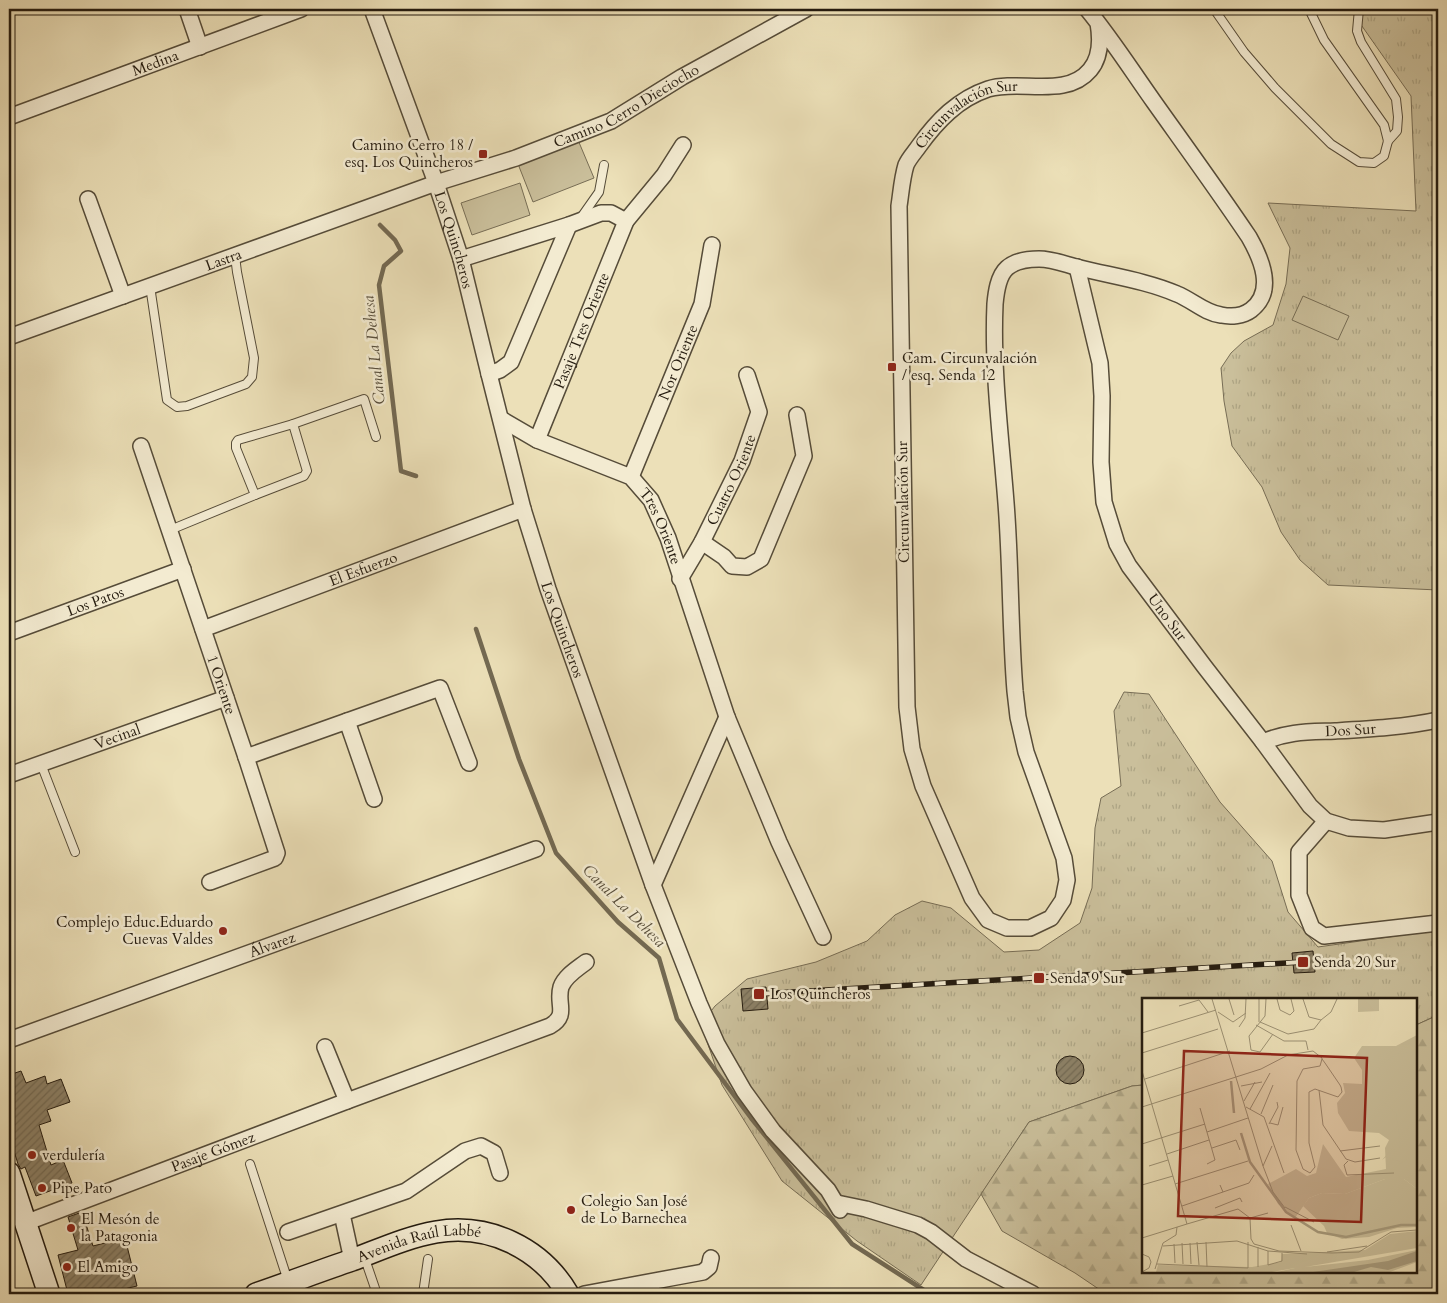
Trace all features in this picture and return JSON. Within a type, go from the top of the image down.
[{"type":"street","points":[[187,9],[200,47]]},
{"type":"street","name":"Medina","points":[[9,117],[200,47],[264,15],[301,9]]},
{"type":"street","name":"Los Quincheros","points":[[372,9],[436,183],[461,258],[488,374],[523,509],[548,589],[653,885],[699,1004],[717,1044],[740,1083],[773,1131],[828,1190],[839,1206],[866,1209],[918,1225],[931,1232],[966,1259],[1033,1294]]},
{"type":"street","name":"Camino Cerro Dieciocho","points":[[436,183],[516,158],[611,121],[682,77],[806,9]]},
{"type":"street","points":[[1087,9],[1098,23]]},
{"type":"street","name":"Circunvalación Sur","points":[[1098,23],[1249,237],[1262,264],[1264,287],[1261,299],[1248,312],[1236,316],[1222,316],[1169,291],[1046,260],[1025,260],[1015,263],[1005,270],[998,284],[995,302],[994,340],[1006,506],[1016,700],[1026,752],[1064,858],[1067,880],[1063,900],[1051,918],[1030,928],[1007,928],[988,920],[972,898],[923,786],[909,730],[899,206],[907,163],[928,134],[949,111],[970,97],[999,87],[1020,85],[1053,86],[1077,81],[1089,72],[1097,60],[1100,45],[1098,23]]},
{"type":"street","name":"Pasaje Tres Oriente","points":[[538,440],[626,221],[664,175],[683,145]]},
{"type":"street","name":"Lastra","points":[[9,337],[436,183]]},
{"type":"street","points":[[88,199],[123,296]]},
{"type":"street","points":[[461,258],[602,213],[611,213],[626,221]]},
{"type":"street","points":[[488,374],[500,370],[511,362],[574,223]]},
{"type":"street","name":"Nor Oriente","points":[[631,477],[702,304],[712,245]]},
{"type":"street","name":"Uno Sur","points":[[1077,268],[1100,363],[1102,396],[1101,462],[1104,502],[1117,544],[1129,566],[1310,806],[1326,820],[1349,828],[1384,830],[1438,822]]},
{"type":"street","name":"Cuatro Oriente","points":[[680,579],[702,542],[742,461],[759,412],[747,375]]},
{"type":"street","points":[[702,542],[724,557],[732,566],[747,567],[761,559],[804,456],[797,415]]},
{"type":"street","name":"Tres Oriente","points":[[501,419],[538,440],[631,477],[651,500],[668,538],[727,717],[778,842],[822,937]]},
{"type":"street","name":"1 Oriente","points":[[141,446],[277,853],[275,858],[210,882]]},
{"type":"street","name":"El Esfuerzo","points":[[203,629],[523,509]]},
{"type":"street","name":"Los Patos","points":[[9,633],[183,569]]},
{"type":"street","points":[[246,757],[440,688],[469,763]]},
{"type":"street","name":"Vecinal","points":[[9,775],[226,698]]},
{"type":"street","points":[[653,885],[727,717]]},
{"type":"street","name":"Dos Sur","points":[[1263,742],[1278,736],[1299,732],[1421,724],[1438,720]]},
{"type":"street","points":[[347,721],[374,799]]},
{"type":"street","points":[[1326,820],[1299,852],[1299,895],[1312,928],[1324,936],[1438,923]]},
{"type":"street","name":"Álvarez","points":[[9,1040],[536,849]]},
{"type":"street","name":"Pasaje Gómez","points":[[25,1223],[550,1026],[559,1021],[562,1013],[560,1004],[561,988],[567,977],[586,962]]},
{"type":"street","points":[[325,1047],[347,1101]]},
{"type":"street","points":[[288,1232],[406,1191],[465,1151],[481,1146],[494,1153],[500,1174]]},
{"type":"street","points":[[9,1173],[49,1294]]},
{"type":"street","points":[[342,1214],[358,1258]]},
{"type":"street","name":"Avenida Raúl Labbé","points":[[262,1293],[288,1282],[435,1232],[462,1230],[488,1234],[510,1242],[538,1258],[553,1273],[568,1294]]},
{"type":"street","points":[[584,1294],[703,1272],[709,1267],[710,1258]]},
{"type":"lane","points":[[1214,9],[1244,52],[1269,81],[1331,144],[1359,162],[1374,163],[1384,156],[1388,141],[1397,131],[1398,117],[1396,99],[1361,42],[1357,31],[1358,9]]},
{"type":"lane","points":[[1309,9],[1324,40],[1384,125],[1388,141]]},
{"type":"lane","points":[[574,223],[598,192],[604,165]]},
{"type":"lane","points":[[150,286],[167,400],[177,407],[187,406],[246,384],[252,377],[254,358],[235,256]]},
{"type":"lane","points":[[255,495],[236,443],[238,440],[293,424],[364,399],[376,437]]},
{"type":"lane","points":[[170,530],[304,476],[307,471],[293,424]]},
{"type":"lane","points":[[41,764],[75,852]]},
{"type":"lane","points":[[250,1164],[288,1282]]},
{"type":"lane","points":[[358,1258],[377,1294]]},
{"type":"lane","points":[[423,1294],[428,1259]]},
{"type":"green space","points":[[1350,9],[1438,9],[1438,590],[1328,585],[1300,560],[1281,532],[1262,487],[1232,446],[1224,401],[1221,368],[1231,353],[1244,341],[1273,325],[1286,284],[1290,248],[1268,203],[1416,211],[1411,96]]},
{"type":"green space","points":[[578,140],[594,178],[533,202],[518,164]]},
{"type":"green space","points":[[520,183],[530,215],[472,235],[461,203]]},
{"type":"green space","points":[[1303,296],[1349,316],[1338,340],[1292,320]]},
{"type":"green space","points":[[1124,692],[1149,694],[1220,802],[1272,861],[1288,912],[1318,947],[1438,930],[1438,1015],[1417,1025],[1417,998],[1142,998],[1142,1085],[1132,1086],[1029,1122],[921,1285],[857,1241],[782,1181],[722,1085],[701,1024],[715,1006],[747,979],[816,962],[867,941],[895,915],[922,901],[951,908],[1004,952],[1039,950],[1080,923],[1092,888],[1095,828],[1101,798],[1121,786],[1114,711]]},
{"type":"green space","points":[[1438,1015],[1438,1294],[1106,1294],[1075,1273],[1002,1231],[981,1194],[1029,1122],[1132,1086],[1142,1085],[1142,1273],[1417,1273],[1417,1025]]},
{"type":"building","points":[[1313,951],[1315,972],[1294,973],[1292,953]]},
{"type":"building","points":[[766,987],[768,1009],[743,1011],[741,989]]},
{"type":"building","points":[[1070,1056],[1080,1060],[1084,1070],[1080,1080],[1070,1084],[1060,1080],[1056,1070],[1060,1060]]},
{"type":"building","points":[[21,1071],[26,1083],[45,1076],[47,1084],[61,1079],[70,1102],[47,1110],[51,1121],[39,1125],[51,1165],[63,1160],[72,1183],[36,1196],[25,1167],[21,1169],[18,1164],[9,1135],[9,1075]]},
{"type":"building","points":[[82,1212],[93,1246],[125,1238],[137,1286],[103,1294],[68,1294],[58,1255],[78,1250],[68,1217]]},
{"type":"waterway","name":"Canal La Dehesa","points":[[380,225],[395,240],[401,251],[384,266],[379,285],[401,471],[416,476]]},
{"type":"waterway","name":"Canal La Dehesa","points":[[476,629],[519,759],[556,853],[618,922],[659,958],[677,1019],[751,1118],[852,1244],[930,1294]]},
{"type":"railway","points":[[759,994],[1303,962]]},
{"type":"place","name":"Camino Cerro 18 / esq. Los Quincheros","points":[[483,154]]},
{"type":"place","name":"Cam. Circunvalación / esq. Senda 12","points":[[892,367]]},
{"type":"place","name":"Complejo Educ.Eduardo Cuevas Valdes","points":[[223,931]]},
{"type":"place","name":"Senda 20 Sur","points":[[1303,962]]},
{"type":"place","name":"Senda 9 Sur","points":[[1039,978]]},
{"type":"place","name":"Los Quincheros","points":[[759,994]]},
{"type":"place","name":"verdulería","points":[[32,1155]]},
{"type":"place","name":"Pipe Pato","points":[[42,1188]]},
{"type":"place","name":"Colegio San José de Lo Barnechea","points":[[571,1210]]},
{"type":"place","name":"El Mesón de la Patagonia","points":[[71,1228]]},
{"type":"place","name":"El Amigo","points":[[67,1267]]}]
